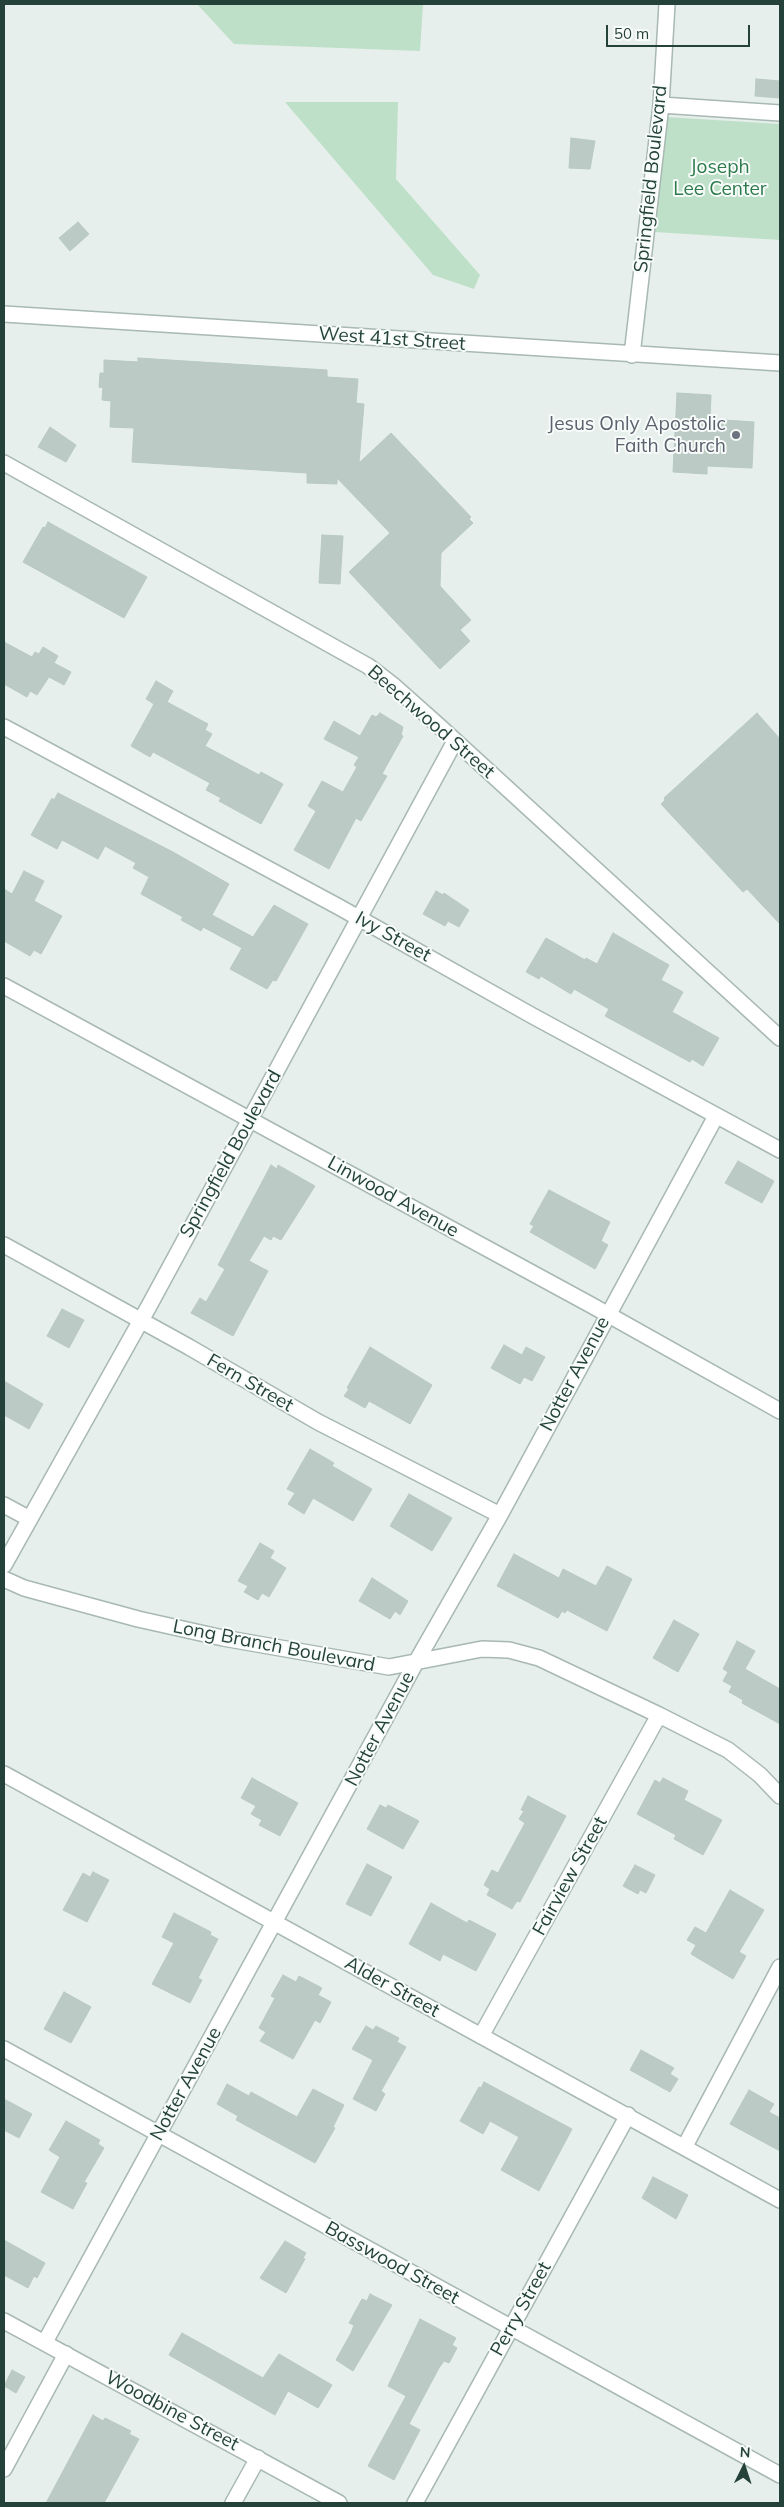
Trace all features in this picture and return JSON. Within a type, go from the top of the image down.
[{"type":"street","name":"Springfield Boulevard","points":[[632,355],[661,105],[667,4]]},
{"type":"street","points":[[661,105],[780,113]]},
{"type":"street","name":"West 41st Street","points":[[4,314],[780,363]]},
{"type":"street","name":"Beechwood Street","points":[[4,463],[368,666],[394,686],[455,741],[780,1038]]},
{"type":"street","name":"Ivy Street","points":[[4,727],[359,918],[780,1150]]},
{"type":"street","name":"Springfield Boulevard","points":[[4,1565],[28,1518],[141,1320],[455,741]]},
{"type":"street","name":"Linwood Avenue","points":[[4,986],[607,1314],[780,1411]]},
{"type":"street","name":"Notter Avenue","points":[[45,2342],[415,1664],[500,1515],[607,1314],[716,1116]]},
{"type":"street","name":"Fern Street","points":[[4,1245],[141,1320],[318,1422],[500,1515]]},
{"type":"street","points":[[4,1505],[28,1518]]},
{"type":"street","name":"Long Branch Boulevard","points":[[4,1579],[24,1588],[138,1619],[223,1638],[389,1667],[415,1664],[482,1649],[510,1650],[539,1658],[728,1750],[760,1775],[780,1796]]},
{"type":"street","name":"Fairview Street","points":[[481,2036],[659,1715]]},
{"type":"street","name":"Alder Street","points":[[4,1774],[685,2146],[780,2200]]},
{"type":"street","points":[[685,2146],[780,1967]]},
{"type":"street","name":"Basswood Street","points":[[4,2049],[780,2475]]},
{"type":"street","name":"Perry Street","points":[[415,2503],[628,2115]]},
{"type":"street","name":"Woodbine Street","points":[[4,2321],[339,2503]]},
{"type":"street","points":[[4,2469],[66,2354]]},
{"type":"street","points":[[234,2503],[258,2458]]},
{"type":"green space","points":[[197,4],[423,4],[420,51],[234,44]]},
{"type":"green space","points":[[285,102],[398,102],[396,179],[480,275],[474,289],[433,275]]},
{"type":"green space","name":"Joseph Lee Center","points":[[666,117],[780,124],[780,240],[655,232]]},
{"type":"building","points":[[756,79],[780,81],[780,98],[755,96]]},
{"type":"building","points":[[571,138],[595,141],[590,169],[569,168]]},
{"type":"building","points":[[78,222],[89,234],[70,251],[59,238]]},
{"type":"building","points":[[138,358],[327,370],[327,377],[358,379],[356,403],[364,404],[359,463],[391,433],[471,517],[469,519],[473,523],[441,553],[440,586],[471,620],[460,630],[470,641],[440,669],[349,572],[390,533],[337,478],[337,484],[307,483],[307,473],[132,462],[134,428],[110,427],[111,401],[102,400],[103,388],[99,387],[100,373],[104,373],[104,360],[138,362]]},
{"type":"building","points":[[677,393],[711,395],[710,419],[754,422],[752,468],[707,466],[707,474],[673,472]]},
{"type":"building","points":[[50,427],[76,445],[66,462],[38,447]]},
{"type":"building","points":[[48,522],[147,577],[124,618],[23,562],[43,527],[45,528]]},
{"type":"building","points":[[322,535],[343,536],[340,584],[319,583]]},
{"type":"building","points":[[4,642],[32,657],[35,652],[39,654],[43,647],[58,656],[54,663],[71,672],[64,685],[49,677],[37,695],[30,691],[27,697],[4,684]]},
{"type":"building","points":[[156,681],[173,691],[167,702],[208,724],[205,730],[212,734],[205,746],[259,775],[261,772],[283,784],[261,824],[219,801],[221,798],[206,790],[210,783],[153,752],[150,757],[131,746],[154,704],[146,699]]},
{"type":"building","points":[[380,713],[403,727],[401,735],[403,736],[382,774],[387,776],[361,821],[356,818],[329,869],[294,850],[316,811],[308,806],[322,781],[343,792],[357,767],[354,765],[359,757],[324,739],[334,721],[360,736],[372,715],[376,717]]},
{"type":"building","points":[[757,713],[780,739],[780,924],[747,889],[743,892],[661,804],[665,800],[664,798]]},
{"type":"building","points":[[58,793],[173,852],[229,884],[212,915],[253,937],[274,905],[308,924],[276,981],[273,980],[267,989],[230,969],[242,948],[203,927],[201,931],[181,920],[183,917],[141,894],[149,877],[133,868],[136,863],[105,846],[98,859],[62,840],[57,849],[31,835],[52,798],[54,800]]},
{"type":"building","points":[[24,871],[44,881],[34,901],[62,916],[41,954],[34,950],[30,956],[4,941],[4,889],[12,894]]},
{"type":"building","points":[[436,891],[443,895],[444,893],[469,910],[459,927],[448,921],[445,926],[423,914]]},
{"type":"building","points":[[613,933],[669,965],[661,980],[683,992],[672,1012],[719,1038],[703,1066],[692,1059],[690,1062],[605,1016],[609,1009],[574,989],[571,994],[541,976],[539,979],[526,972],[546,938],[585,960],[586,958],[597,964]]},
{"type":"building","points":[[738,1161],[774,1181],[762,1203],[725,1183]]},
{"type":"building","points":[[271,1165],[277,1169],[278,1165],[315,1186],[281,1240],[273,1236],[271,1240],[264,1236],[249,1261],[268,1271],[233,1336],[191,1313],[200,1298],[206,1302],[225,1269],[218,1265]]},
{"type":"building","points":[[549,1190],[610,1222],[601,1241],[608,1245],[595,1269],[530,1232],[534,1226],[530,1224]]},
{"type":"building","points":[[62,1309],[84,1320],[69,1348],[47,1336]]},
{"type":"building","points":[[504,1345],[522,1355],[526,1347],[545,1357],[532,1381],[524,1377],[520,1384],[491,1368]]},
{"type":"building","points":[[370,1347],[432,1385],[410,1424],[369,1401],[365,1408],[344,1396]]},
{"type":"building","points":[[4,1381],[43,1404],[29,1429],[4,1415]]},
{"type":"building","points":[[310,1449],[334,1463],[332,1466],[372,1489],[353,1521],[313,1498],[304,1514],[288,1504],[295,1493],[287,1489]]},
{"type":"building","points":[[409,1494],[452,1518],[432,1551],[390,1526]]},
{"type":"building","points":[[260,1543],[274,1551],[270,1558],[286,1568],[269,1597],[262,1593],[258,1600],[244,1592],[248,1586],[238,1581]]},
{"type":"building","points":[[514,1554],[559,1578],[563,1569],[596,1586],[607,1566],[632,1579],[607,1631],[567,1610],[565,1613],[562,1611],[558,1618],[497,1586]]},
{"type":"building","points":[[372,1578],[408,1601],[400,1615],[395,1611],[390,1619],[359,1601]]},
{"type":"building","points":[[674,1620],[699,1634],[678,1672],[653,1658]]},
{"type":"building","points":[[737,1641],[755,1651],[745,1669],[780,1689],[780,1724],[742,1703],[743,1700],[729,1692],[732,1686],[723,1681],[728,1672],[723,1669]]},
{"type":"building","points":[[252,1778],[298,1803],[280,1836],[259,1825],[262,1820],[251,1814],[256,1806],[241,1798]]},
{"type":"building","points":[[663,1778],[688,1791],[684,1800],[722,1820],[703,1855],[674,1839],[676,1835],[637,1814],[655,1780],[660,1783]]},
{"type":"building","points":[[528,1796],[566,1816],[520,1902],[517,1901],[512,1909],[487,1895],[490,1889],[484,1885],[492,1870],[498,1873],[525,1823],[519,1819],[524,1811],[521,1810]]},
{"type":"building","points":[[380,1805],[386,1808],[388,1805],[419,1821],[403,1849],[367,1829]]},
{"type":"building","points":[[367,1864],[392,1877],[371,1916],[346,1904]]},
{"type":"building","points":[[635,1865],[655,1875],[646,1893],[640,1890],[638,1894],[623,1886]]},
{"type":"building","points":[[93,1872],[109,1880],[87,1922],[63,1910],[83,1873],[90,1877]]},
{"type":"building","points":[[730,1890],[764,1910],[739,1952],[746,1956],[733,1979],[691,1954],[696,1945],[687,1940],[695,1927],[706,1933]]},
{"type":"building","points":[[431,1903],[467,1923],[469,1920],[496,1934],[476,1971],[443,1954],[440,1961],[409,1944]]},
{"type":"building","points":[[174,1913],[211,1932],[210,1935],[218,1939],[198,1978],[202,1980],[190,2003],[152,1984],[174,1943],[162,1937]]},
{"type":"building","points":[[283,1975],[296,1982],[299,1976],[322,1988],[318,1995],[331,2002],[320,2023],[315,2020],[293,2059],[260,2041],[266,2032],[259,2028],[275,1998],[271,1996]]},
{"type":"building","points":[[64,1992],[91,2007],[71,2043],[44,2029]]},
{"type":"building","points":[[366,2026],[373,2030],[376,2026],[399,2038],[397,2042],[406,2047],[381,2091],[385,2094],[376,2111],[353,2099],[373,2060],[352,2049]]},
{"type":"building","points":[[641,2050],[674,2068],[670,2074],[678,2079],[670,2092],[630,2070]]},
{"type":"building","points":[[484,2082],[572,2129],[539,2191],[501,2170],[519,2137],[490,2121],[483,2134],[460,2121],[479,2087],[481,2088]]},
{"type":"building","points":[[227,2084],[249,2096],[251,2092],[297,2117],[313,2089],[344,2105],[333,2127],[335,2128],[315,2163],[236,2120],[238,2116],[217,2104]]},
{"type":"building","points":[[749,2090],[774,2104],[769,2112],[780,2118],[780,2151],[730,2124]]},
{"type":"building","points":[[4,2099],[32,2114],[19,2138],[4,2130]]},
{"type":"building","points":[[66,2121],[100,2140],[98,2144],[104,2148],[84,2182],[87,2183],[73,2209],[41,2192],[60,2157],[49,2150]]},
{"type":"building","points":[[653,2177],[688,2195],[676,2219],[642,2198]]},
{"type":"building","points":[[4,2240],[45,2263],[37,2278],[34,2276],[28,2288],[4,2275]]},
{"type":"building","points":[[285,2241],[306,2253],[303,2258],[305,2259],[286,2293],[260,2278]]},
{"type":"building","points":[[370,2294],[392,2305],[353,2371],[336,2360],[354,2325],[349,2323],[362,2299],[367,2301]]},
{"type":"building","points":[[420,2319],[456,2338],[452,2345],[457,2348],[449,2363],[444,2361],[439,2368],[409,2424],[420,2430],[394,2480],[368,2466],[406,2396],[388,2386]]},
{"type":"building","points":[[182,2333],[263,2378],[279,2354],[332,2385],[318,2408],[288,2391],[275,2415],[169,2355]]},
{"type":"building","points":[[12,2370],[25,2377],[16,2393],[4,2386]]},
{"type":"building","points":[[93,2415],[103,2421],[105,2418],[131,2431],[129,2434],[139,2439],[104,2503],[46,2503]]},
{"type":"place","name":"Jesus Only Apostolic Faith Church","points":[[736,435]]}]
